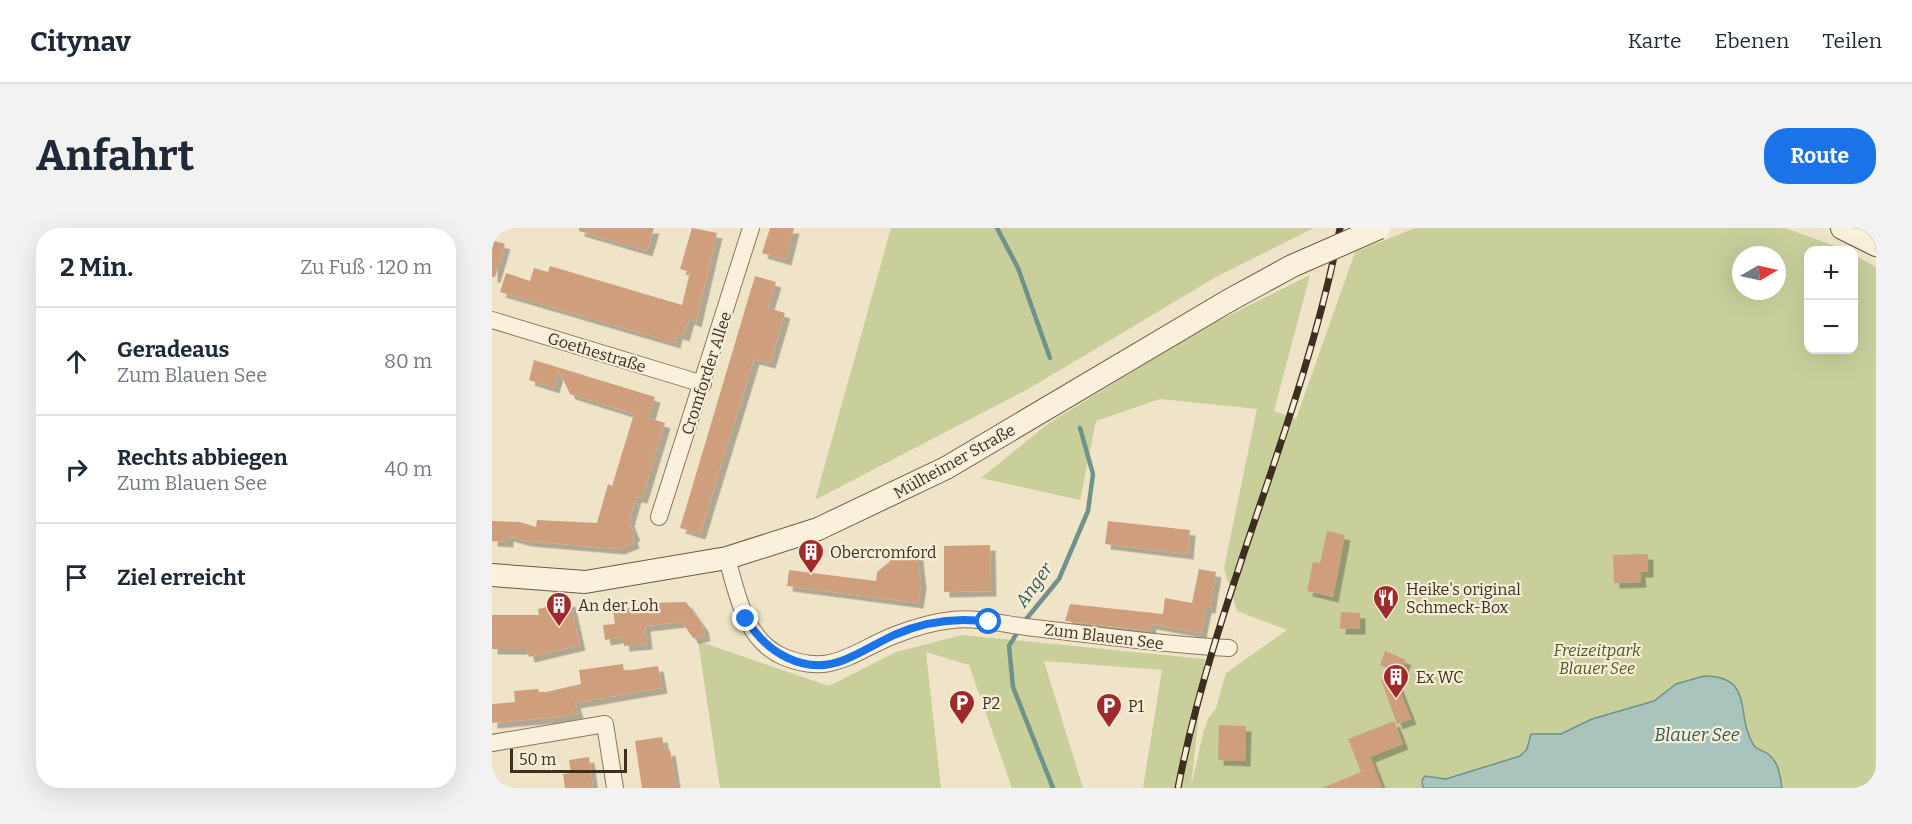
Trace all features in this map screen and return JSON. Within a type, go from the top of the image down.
[{"type":"main road","name":"Mülheimer Straße","points":[[492,574],[585,582],[727,558],[818,529],[938,472],[1228,301],[1292,266],[1379,228]]},
{"type":"main road","points":[[1842,228],[1876,245]]},
{"type":"street","name":"Cromforder Allee","points":[[659,517],[751,228]]},
{"type":"street","name":"Goethestraße","points":[[492,320],[703,384]]},
{"type":"street","name":"Zum Blauen See","points":[[727,558],[739,603],[754,632],[781,656],[811,664],[841,661],[894,635],[952,620],[968,619],[1151,642],[1229,648]]},
{"type":"street","points":[[492,743],[605,724],[615,788]]},
{"type":"green space","points":[[891,228],[1314,228],[1216,277],[1030,388],[815,500]]},
{"type":"green space","name":"Freizeitpark Blauer See","points":[[1415,228],[1785,228],[1835,246],[1804,246],[1804,354],[1858,354],[1858,257],[1876,267],[1876,788],[1143,788],[1162,670],[1044,661],[1083,788],[1012,788],[969,665],[926,652],[941,788],[720,788],[698,641],[829,686],[896,652],[962,635],[1205,659],[1191,787],[1203,733],[1208,719],[1216,708],[1226,673],[1287,630],[1237,611],[1224,568],[1257,409],[1160,399],[1096,421],[1080,500],[981,478],[1049,423],[1202,329],[1310,275],[1274,411],[1296,419],[1355,252]]},
{"type":"water","name":"Blauer See","points":[[1704,676],[1720,678],[1731,683],[1737,690],[1748,733],[1754,746],[1775,761],[1782,788],[1423,788],[1422,780],[1425,776],[1446,779],[1520,756],[1527,749],[1531,734],[1561,734],[1592,719],[1654,701],[1676,684]]},
{"type":"building","points":[[579,228],[654,228],[647,251],[579,231]]},
{"type":"building","points":[[692,228],[717,233],[696,322],[689,319],[684,336],[677,334],[675,343],[500,292],[506,273],[530,281],[534,268],[548,272],[550,266],[682,305],[690,272],[680,269]]},
{"type":"building","points":[[770,228],[794,228],[786,260],[762,253]]},
{"type":"building","points":[[492,240],[505,244],[495,277],[492,277]]},
{"type":"building","points":[[755,276],[776,282],[768,308],[785,313],[770,363],[754,359],[700,534],[680,528]]},
{"type":"building","points":[[534,360],[655,397],[649,418],[665,423],[642,498],[636,497],[629,521],[635,536],[632,537],[634,543],[619,549],[526,541],[508,536],[508,542],[492,541],[492,521],[520,522],[536,527],[537,520],[597,523],[608,484],[612,486],[634,414],[570,394],[559,371],[554,388],[529,380]]},
{"type":"building","points":[[1108,521],[1190,530],[1188,554],[1105,544]]},
{"type":"building","points":[[1327,531],[1345,535],[1333,597],[1307,591],[1313,562],[1320,563]]},
{"type":"building","points":[[990,545],[991,591],[944,592],[944,546]]},
{"type":"building","name":"Obercromford","points":[[917,548],[921,584],[918,603],[787,586],[789,570],[876,581],[877,572],[889,562],[896,549]]},
{"type":"building","points":[[1648,554],[1648,572],[1640,572],[1641,582],[1614,583],[1613,555]]},
{"type":"building","points":[[1199,569],[1216,572],[1210,608],[1206,608],[1201,633],[1151,624],[1150,631],[1065,621],[1070,604],[1163,614],[1165,598],[1192,603]]},
{"type":"building","points":[[570,601],[580,645],[529,657],[527,649],[492,649],[492,615],[539,615],[538,609]]},
{"type":"building","points":[[686,602],[703,626],[705,636],[693,638],[682,622],[645,626],[647,644],[624,646],[623,637],[605,640],[603,625],[615,624],[613,610],[651,606],[650,603]]},
{"type":"building","points":[[1341,612],[1360,613],[1360,629],[1340,629]]},
{"type":"building","points":[[1385,651],[1406,660],[1400,674],[1380,665]]},
{"type":"building","points":[[623,664],[624,671],[658,666],[662,688],[575,703],[578,713],[560,717],[492,723],[492,704],[515,702],[514,691],[538,689],[539,692],[546,692],[581,684],[579,670]]},
{"type":"building","name":"Ex WC","points":[[1394,675],[1411,719],[1397,724],[1381,680]]},
{"type":"building","points":[[1394,721],[1403,744],[1370,757],[1382,788],[1322,788],[1361,772],[1348,739]]},
{"type":"building","points":[[1219,725],[1246,726],[1245,761],[1218,760]]},
{"type":"building","points":[[662,737],[665,751],[670,750],[676,788],[642,788],[635,741]]},
{"type":"building","points":[[589,757],[593,788],[565,788],[563,774],[571,773],[569,760]]},
{"type":"waterway","name":"Anger","points":[[997,228],[1018,268],[1050,358]]},
{"type":"waterway","name":"Anger","points":[[1023,623],[1059,579],[1088,511],[1093,474],[1080,428]]},
{"type":"waterway","name":"Anger","points":[[1019,630],[1009,646],[1013,687],[1053,788]]},
{"type":"railway","points":[[1178,788],[1194,717],[1214,646],[1304,370],[1324,299],[1340,228]]},
{"type":"place","name":"Obercromford","points":[[811,575]]},
{"type":"place","name":"Heike's original Schmeck-Box","points":[[1386,621]]},
{"type":"place","name":"An der Loh","points":[[559,628]]},
{"type":"place","name":"Ex WC","points":[[1396,700]]},
{"type":"place","name":"P2","points":[[962,726]]},
{"type":"place","name":"P1","points":[[1109,729]]},
{"type":"route","points":[[746,619],[765,644],[781,656],[811,664],[841,661],[894,635],[930,624],[968,619],[989,622]]}]
